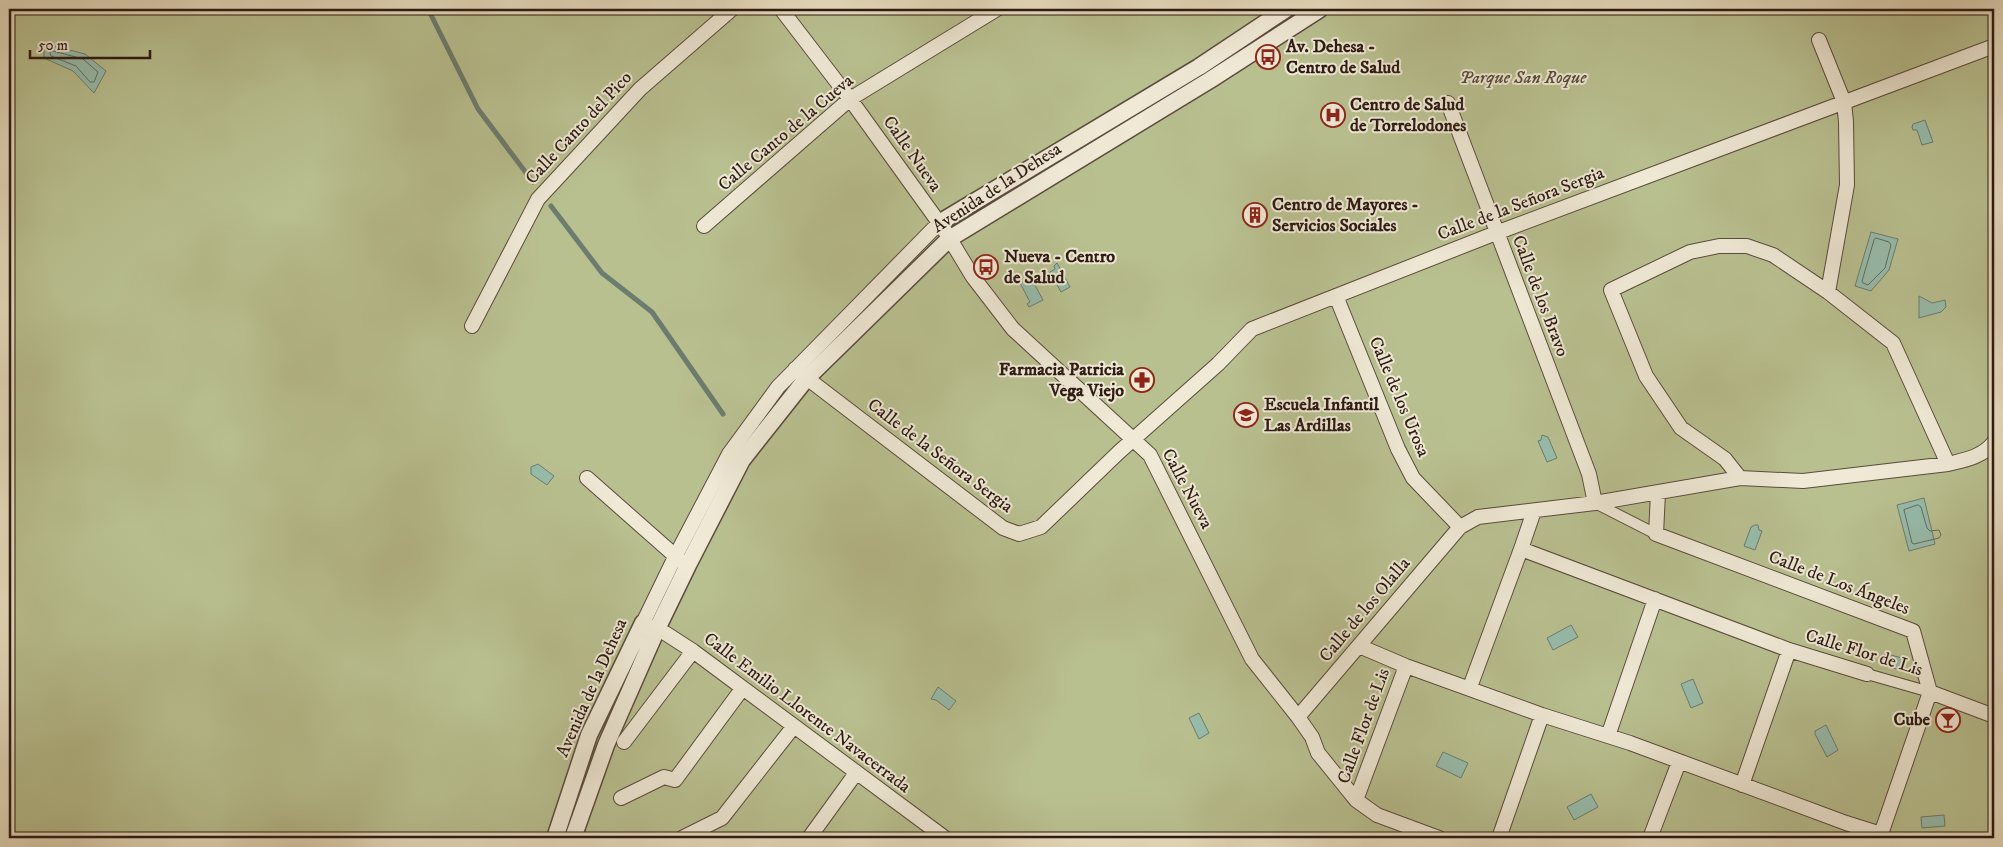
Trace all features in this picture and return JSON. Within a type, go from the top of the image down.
[{"type":"street","name":"Calle Canto del Pico","points":[[472,326],[538,199],[640,89],[732,9]]},
{"type":"street","name":"Calle Nueva","points":[[781,9],[850,99],[939,223],[973,276],[1013,329],[1150,455],[1252,659],[1298,717],[1312,737],[1318,753],[1356,800],[1377,815],[1439,838]]},
{"type":"street","name":"Calle Canto de la Cueva","points":[[704,226],[850,99],[997,9]]},
{"type":"street","name":"Avenida de la Dehesa","points":[[555,838],[589,735],[650,626],[682,561],[742,460],[801,374],[939,223],[1199,67],[1286,9]]},
{"type":"street","name":"Avenida de la Dehesa","points":[[801,374],[950,239],[1210,80],[1320,9]]},
{"type":"street","points":[[1819,40],[1844,102],[1847,185],[1828,292]]},
{"type":"street","name":"Calle de la Señora Sergia","points":[[801,374],[1003,528],[1019,534],[1041,528],[1133,439],[1218,364],[1252,329],[1496,233],[1994,46]]},
{"type":"street","name":"Calle de los Bravo","points":[[1448,103],[1589,474],[1595,503]]},
{"type":"street","points":[[1740,478],[1725,460],[1681,428],[1646,376],[1610,290],[1690,252],[1719,246],[1747,246],[1773,255],[1828,292],[1893,343],[1948,464]]},
{"type":"street","name":"Calle de los Urosa","points":[[1336,296],[1398,449],[1413,478],[1460,527]]},
{"type":"street","points":[[1460,527],[1478,517],[1595,503],[1740,478],[1803,481],[1948,464],[1970,459],[1990,447],[1994,442]]},
{"type":"street","points":[[587,478],[682,561]]},
{"type":"street","points":[[1656,534],[1658,492]]},
{"type":"street","name":"Calle de Los Ángeles","points":[[1595,503],[1656,534],[1913,631],[1930,692]]},
{"type":"street","points":[[1470,687],[1534,511]]},
{"type":"street","name":"Calle de los Olalla","points":[[1298,717],[1460,527]]},
{"type":"street","name":"Calle Flor de Lis","points":[[1359,646],[1406,666],[1470,687],[1542,715],[1608,736],[1883,836],[1930,692],[1790,650],[1521,549]]},
{"type":"street","points":[[1608,736],[1655,599]]},
{"type":"street","name":"Avenida de la Dehesa","points":[[573,838],[650,626]]},
{"type":"street","name":"Calle Emilio Llorente Navacerrada","points":[[650,626],[693,651],[945,838]]},
{"type":"street","name":"Calle Flor de Lis","points":[[1742,785],[1790,650]]},
{"type":"street","points":[[624,742],[693,651]]},
{"type":"street","name":"Calle Flor de Lis","points":[[1356,800],[1406,666]]},
{"type":"street","points":[[620,798],[664,777],[675,780],[742,689]]},
{"type":"street","points":[[1930,692],[1994,716]]},
{"type":"street","points":[[1499,838],[1542,715]]},
{"type":"street","points":[[682,838],[722,818],[794,726]]},
{"type":"street","points":[[1650,838],[1679,762]]},
{"type":"street","points":[[810,838],[856,773]]},
{"type":"street","points":[[1948,838],[1975,838]]},
{"type":"green space","name":"Parque San Roque","points":[[9,9],[1994,9],[1994,838],[9,838]]},
{"type":"water","points":[[51,45],[85,54],[106,71],[94,93],[73,71],[44,58],[44,51]]},
{"type":"water","points":[[1925,120],[1933,142],[1922,145],[1917,130],[1913,130],[1912,127],[1913,124]]},
{"type":"water","points":[[1871,232],[1898,239],[1889,270],[1871,291],[1855,286]]},
{"type":"water","points":[[1057,263],[1070,287],[1061,292],[1050,272],[1055,269],[1054,266]]},
{"type":"water","points":[[1031,278],[1043,300],[1029,307],[1027,304],[1030,302],[1020,283]]},
{"type":"water","points":[[1919,296],[1932,303],[1945,300],[1946,307],[1941,312],[1919,318]]},
{"type":"water","points":[[1542,435],[1548,437],[1557,458],[1547,462],[1538,441],[1541,440]]},
{"type":"water","points":[[538,464],[554,476],[547,485],[531,474],[531,467]]},
{"type":"water","points":[[1924,498],[1935,544],[1909,551],[1897,505]]},
{"type":"water","points":[[1758,525],[1759,530],[1762,531],[1755,550],[1744,546],[1751,527]]},
{"type":"water","points":[[1571,625],[1578,637],[1553,650],[1547,638]]},
{"type":"water","points":[[1887,654],[1902,658],[1903,667],[1896,669],[1883,664],[1882,656]]},
{"type":"water","points":[[1693,679],[1703,703],[1691,708],[1681,684]]},
{"type":"water","points":[[938,687],[956,701],[949,710],[936,700],[931,699]]},
{"type":"water","points":[[1199,713],[1209,733],[1199,739],[1189,718]]},
{"type":"water","points":[[1826,725],[1838,750],[1827,757],[1815,734],[1815,731]]},
{"type":"water","points":[[1443,752],[1468,763],[1461,778],[1436,766]]},
{"type":"water","points":[[1591,794],[1598,807],[1574,820],[1567,807]]},
{"type":"water","points":[[1944,815],[1945,826],[1922,828],[1921,817]]},
{"type":"waterway","points":[[428,9],[478,109],[533,182]]},
{"type":"waterway","points":[[551,206],[602,273],[652,312],[723,414]]},
{"type":"place","name":"Av. Dehesa - Centro de Salud","points":[[1268,57]]},
{"type":"place","name":"Centro de Salud de Torrelodones","points":[[1333,115]]},
{"type":"place","name":"Centro de Mayores - Servicios Sociales","points":[[1255,215]]},
{"type":"place","name":"Nueva - Centro de Salud","points":[[986,267]]},
{"type":"place","name":"Farmacia Patricia Vega Viejo","points":[[1142,380]]},
{"type":"place","name":"Escuela Infantil Las Ardillas","points":[[1246,415]]},
{"type":"place","name":"Cube","points":[[1948,720]]}]
